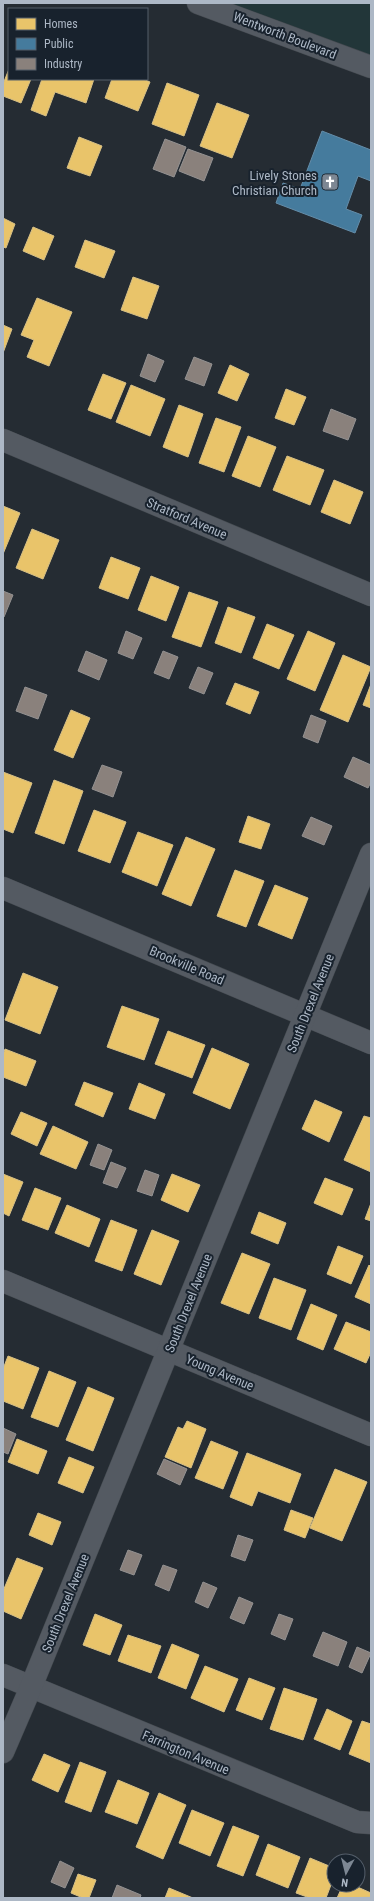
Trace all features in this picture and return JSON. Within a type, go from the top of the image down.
[{"type":"street","name":"Wentworth Boulevard","points":[[198,3],[371,67]]},
{"type":"street","name":"Stratford Avenue","points":[[3,440],[371,595]]},
{"type":"street","name":"South Drexel Avenue","points":[[3,1752],[31,1687],[371,854]]},
{"type":"street","name":"Brookville Road","points":[[3,888],[371,1042]]},
{"type":"street","name":"Young Avenue","points":[[3,1281],[371,1435]]},
{"type":"street","name":"Farrington Avenue","points":[[3,1675],[357,1822],[371,1823]]},
{"type":"green space","points":[[227,3],[371,3],[371,56]]},
{"type":"building: Homes","points":[[8,72],[8,80],[31,80],[21,103],[3,96],[3,84]]},
{"type":"building: Homes","points":[[42,80],[94,80],[86,103],[55,92],[46,116],[31,110]]},
{"type":"building: Homes","points":[[112,80],[145,80],[150,82],[138,111],[105,98]]},
{"type":"building: Homes","points":[[167,83],[199,95],[184,136],[152,124]]},
{"type":"building: Homes","points":[[217,103],[249,115],[232,158],[200,146]]},
{"type":"building: Homes","points":[[79,137],[102,146],[90,176],[67,168]]},
{"type":"building: Homes","points":[[3,218],[15,224],[6,248],[3,247]]},
{"type":"building: Homes","points":[[33,227],[54,236],[44,260],[23,251]]},
{"type":"building: Homes","points":[[85,240],[115,251],[104,278],[75,267]]},
{"type":"building: Homes","points":[[133,277],[159,286],[147,319],[121,310]]},
{"type":"building: Homes","points":[[37,298],[72,312],[49,366],[27,357],[34,340],[21,335]]},
{"type":"building: Homes","points":[[3,325],[12,329],[3,353]]},
{"type":"building: Homes","points":[[230,365],[249,374],[237,401],[218,393]]},
{"type":"building: Homes","points":[[103,374],[126,383],[111,419],[88,410]]},
{"type":"building: Homes","points":[[131,385],[165,399],[150,436],[116,422]]},
{"type":"building: Homes","points":[[286,389],[306,397],[294,425],[275,418]]},
{"type":"building: Homes","points":[[179,405],[203,414],[188,457],[163,447]]},
{"type":"building: Homes","points":[[216,418],[241,427],[224,472],[199,463]]},
{"type":"building: Homes","points":[[248,436],[276,447],[260,487],[232,476]]},
{"type":"building: Homes","points":[[287,456],[324,470],[310,505],[273,490]]},
{"type":"building: Homes","points":[[334,480],[363,492],[350,524],[321,512]]},
{"type":"building: Homes","points":[[3,506],[20,513],[3,554]]},
{"type":"building: Homes","points":[[32,529],[59,540],[43,579],[16,568]]},
{"type":"building: Homes","points":[[111,557],[140,568],[128,599],[99,588]]},
{"type":"building: Homes","points":[[151,576],[179,587],[166,621],[138,610]]},
{"type":"building: Homes","points":[[189,592],[218,602],[201,647],[172,637]]},
{"type":"building: Homes","points":[[228,607],[255,617],[241,653],[215,643]]},
{"type":"building: Homes","points":[[267,624],[294,635],[279,669],[253,658]]},
{"type":"building: Homes","points":[[308,631],[335,643],[315,691],[287,679]]},
{"type":"building: Homes","points":[[343,655],[371,667],[348,722],[320,710]]},
{"type":"building: Homes","points":[[235,683],[259,692],[250,714],[226,704]]},
{"type":"building: Homes","points":[[371,684],[371,708],[363,705]]},
{"type":"building: Homes","points":[[71,710],[90,718],[73,758],[54,750]]},
{"type":"building: Homes","points":[[3,772],[32,783],[13,833],[3,829]]},
{"type":"building: Homes","points":[[54,780],[83,791],[64,844],[35,833]]},
{"type":"building: Homes","points":[[94,810],[126,822],[110,863],[78,851]]},
{"type":"building: Homes","points":[[248,816],[270,824],[261,849],[239,842]]},
{"type":"building: Homes","points":[[138,832],[173,845],[157,886],[122,872]]},
{"type":"building: Homes","points":[[186,837],[215,849],[191,906],[162,894]]},
{"type":"building: Homes","points":[[235,870],[264,881],[246,927],[217,916]]},
{"type":"building: Homes","points":[[275,885],[308,898],[292,939],[258,925]]},
{"type":"building: Homes","points":[[23,973],[58,987],[40,1034],[5,1020]]},
{"type":"building: Homes","points":[[122,1006],[159,1019],[144,1060],[107,1047]]},
{"type":"building: Homes","points":[[168,1031],[205,1045],[192,1078],[155,1064]]},
{"type":"building: Homes","points":[[212,1048],[249,1064],[230,1109],[193,1093]]},
{"type":"building: Homes","points":[[5,1049],[36,1061],[26,1086],[3,1077],[3,1055]]},
{"type":"building: Homes","points":[[84,1082],[113,1093],[103,1117],[75,1105]]},
{"type":"building: Homes","points":[[139,1083],[165,1094],[155,1119],[129,1109]]},
{"type":"building: Homes","points":[[315,1100],[342,1112],[329,1142],[302,1129]]},
{"type":"building: Homes","points":[[21,1112],[47,1123],[37,1146],[11,1134]]},
{"type":"building: Homes","points":[[364,1116],[371,1118],[371,1172],[344,1160]]},
{"type":"building: Homes","points":[[53,1126],[88,1142],[76,1169],[40,1154]]},
{"type":"building: Homes","points":[[3,1174],[23,1182],[9,1216],[3,1213]]},
{"type":"building: Homes","points":[[172,1174],[200,1185],[188,1212],[161,1200]]},
{"type":"building: Homes","points":[[325,1178],[353,1189],[342,1215],[314,1203]]},
{"type":"building: Homes","points":[[35,1188],[61,1198],[48,1230],[22,1220]]},
{"type":"building: Homes","points":[[371,1203],[371,1221],[365,1219]]},
{"type":"building: Homes","points":[[67,1205],[100,1219],[89,1247],[55,1233]]},
{"type":"building: Homes","points":[[259,1212],[286,1223],[278,1244],[251,1233]]},
{"type":"building: Homes","points":[[111,1220],[137,1230],[122,1271],[95,1261]]},
{"type":"building: Homes","points":[[152,1230],[179,1241],[161,1285],[134,1274]]},
{"type":"building: Homes","points":[[338,1246],[363,1256],[351,1284],[327,1274]]},
{"type":"building: Homes","points":[[242,1253],[270,1264],[249,1314],[221,1303]]},
{"type":"building: Homes","points":[[369,1265],[371,1267],[371,1304],[355,1297]]},
{"type":"building: Homes","points":[[274,1278],[306,1290],[291,1330],[259,1318]]},
{"type":"building: Homes","points":[[311,1304],[337,1315],[323,1350],[297,1339]]},
{"type":"building: Homes","points":[[346,1322],[371,1332],[371,1352],[366,1363],[334,1349]]},
{"type":"building: Homes","points":[[8,1356],[39,1368],[23,1409],[3,1401],[3,1369]]},
{"type":"building: Homes","points":[[49,1371],[76,1382],[58,1427],[31,1417]]},
{"type":"building: Homes","points":[[88,1387],[114,1398],[93,1451],[66,1440]]},
{"type":"building: Homes","points":[[187,1421],[206,1429],[191,1468],[165,1457],[178,1427],[183,1429]]},
{"type":"building: Homes","points":[[17,1439],[47,1451],[38,1474],[8,1462]]},
{"type":"building: Homes","points":[[211,1441],[238,1452],[223,1489],[195,1478]]},
{"type":"building: Homes","points":[[247,1453],[301,1474],[290,1503],[258,1491],[252,1506],[230,1497]]},
{"type":"building: Homes","points":[[69,1457],[94,1467],[83,1493],[58,1483]]},
{"type":"building: Homes","points":[[335,1469],[367,1482],[342,1541],[310,1528]]},
{"type":"building: Homes","points":[[291,1510],[313,1518],[305,1538],[284,1530]]},
{"type":"building: Homes","points":[[38,1513],[61,1522],[52,1545],[29,1535]]},
{"type":"building: Homes","points":[[17,1558],[43,1568],[21,1619],[3,1611],[3,1591]]},
{"type":"building: Homes","points":[[95,1614],[122,1625],[110,1655],[83,1645]]},
{"type":"building: Homes","points":[[128,1635],[161,1646],[151,1673],[118,1661]]},
{"type":"building: Homes","points":[[172,1644],[199,1655],[186,1689],[158,1678]]},
{"type":"building: Homes","points":[[205,1666],[238,1679],[224,1712],[191,1698]]},
{"type":"building: Homes","points":[[249,1678],[275,1688],[262,1720],[236,1710]]},
{"type":"building: Homes","points":[[284,1688],[317,1699],[303,1740],[270,1729]]},
{"type":"building: Homes","points":[[327,1709],[352,1721],[340,1750],[314,1739]]},
{"type":"building: Homes","points":[[362,1721],[371,1724],[371,1763],[349,1754]]},
{"type":"building: Homes","points":[[44,1754],[70,1765],[58,1792],[32,1780]]},
{"type":"building: Homes","points":[[80,1762],[106,1772],[91,1812],[65,1802]]},
{"type":"building: Homes","points":[[118,1780],[149,1793],[137,1824],[105,1812]]},
{"type":"building: Homes","points":[[159,1793],[186,1805],[163,1859],[136,1847]]},
{"type":"building: Homes","points":[[192,1810],[224,1823],[210,1856],[179,1843]]},
{"type":"building: Homes","points":[[233,1826],[259,1836],[243,1876],[217,1866]]},
{"type":"building: Homes","points":[[268,1844],[300,1857],[288,1888],[256,1875]]},
{"type":"building: Homes","points":[[310,1858],[326,1865],[326,1893],[328,1893],[326,1898],[310,1898],[296,1893]]},
{"type":"building: Homes","points":[[78,1874],[96,1880],[89,1898],[83,1898],[71,1893]]},
{"type":"building: Homes","points":[[169,1888],[193,1898],[165,1898]]},
{"type":"building: Homes","points":[[366,1891],[371,1893],[371,1897],[337,1898],[339,1893],[366,1893]]},
{"type":"building: Public","name":"Lively Stones Christian Church","points":[[322,131],[371,150],[371,181],[358,176],[346,209],[362,215],[355,233],[276,203],[283,183],[300,189]]},
{"type":"building: Industry","points":[[165,139],[186,147],[174,177],[153,169]]},
{"type":"building: Industry","points":[[188,149],[213,158],[204,181],[179,171]]},
{"type":"building: Industry","points":[[148,354],[164,361],[155,382],[140,376]]},
{"type":"building: Industry","points":[[194,357],[212,364],[204,386],[185,379]]},
{"type":"building: Industry","points":[[331,409],[356,419],[348,440],[323,431]]},
{"type":"building: Industry","points":[[3,591],[13,595],[4,617],[3,616]]},
{"type":"building: Industry","points":[[126,631],[142,638],[133,659],[118,653]]},
{"type":"building: Industry","points":[[86,651],[107,660],[99,680],[78,671]]},
{"type":"building: Industry","points":[[163,651],[178,657],[169,679],[154,673]]},
{"type":"building: Industry","points":[[198,667],[213,673],[204,694],[189,688]]},
{"type":"building: Industry","points":[[25,687],[47,695],[38,719],[16,711]]},
{"type":"building: Industry","points":[[311,715],[326,721],[318,743],[303,737]]},
{"type":"building: Industry","points":[[353,757],[371,765],[371,782],[368,788],[344,777]]},
{"type":"building: Industry","points":[[102,765],[122,772],[113,797],[92,789]]},
{"type":"building: Industry","points":[[311,817],[332,826],[324,845],[302,836]]},
{"type":"building: Industry","points":[[98,1144],[112,1150],[104,1170],[90,1165]]},
{"type":"building: Industry","points":[[111,1162],[126,1168],[117,1188],[103,1183]]},
{"type":"building: Industry","points":[[145,1170],[159,1175],[152,1196],[137,1191]]},
{"type":"building: Industry","points":[[3,1428],[16,1434],[8,1454],[3,1452]]},
{"type":"building: Industry","points":[[164,1459],[187,1469],[180,1485],[157,1474]]},
{"type":"building: Industry","points":[[238,1535],[253,1540],[245,1561],[231,1556]]},
{"type":"building: Industry","points":[[128,1550],[142,1555],[134,1575],[120,1570]]},
{"type":"building: Industry","points":[[163,1565],[177,1570],[169,1591],[155,1585]]},
{"type":"building: Industry","points":[[203,1582],[217,1588],[208,1608],[195,1602]]},
{"type":"building: Industry","points":[[239,1597],[253,1603],[244,1624],[230,1618]]},
{"type":"building: Industry","points":[[279,1614],[293,1619],[285,1640],[271,1634]]},
{"type":"building: Industry","points":[[323,1632],[347,1642],[338,1666],[313,1656]]},
{"type":"building: Industry","points":[[357,1647],[371,1653],[362,1673],[349,1667]]},
{"type":"building: Industry","points":[[60,1861],[74,1868],[65,1888],[51,1882]]},
{"type":"building: Industry","points":[[117,1885],[141,1895],[140,1898],[112,1898]]},
{"type":"place","name":"Lively Stones Christian Church","points":[[330,182]]}]
